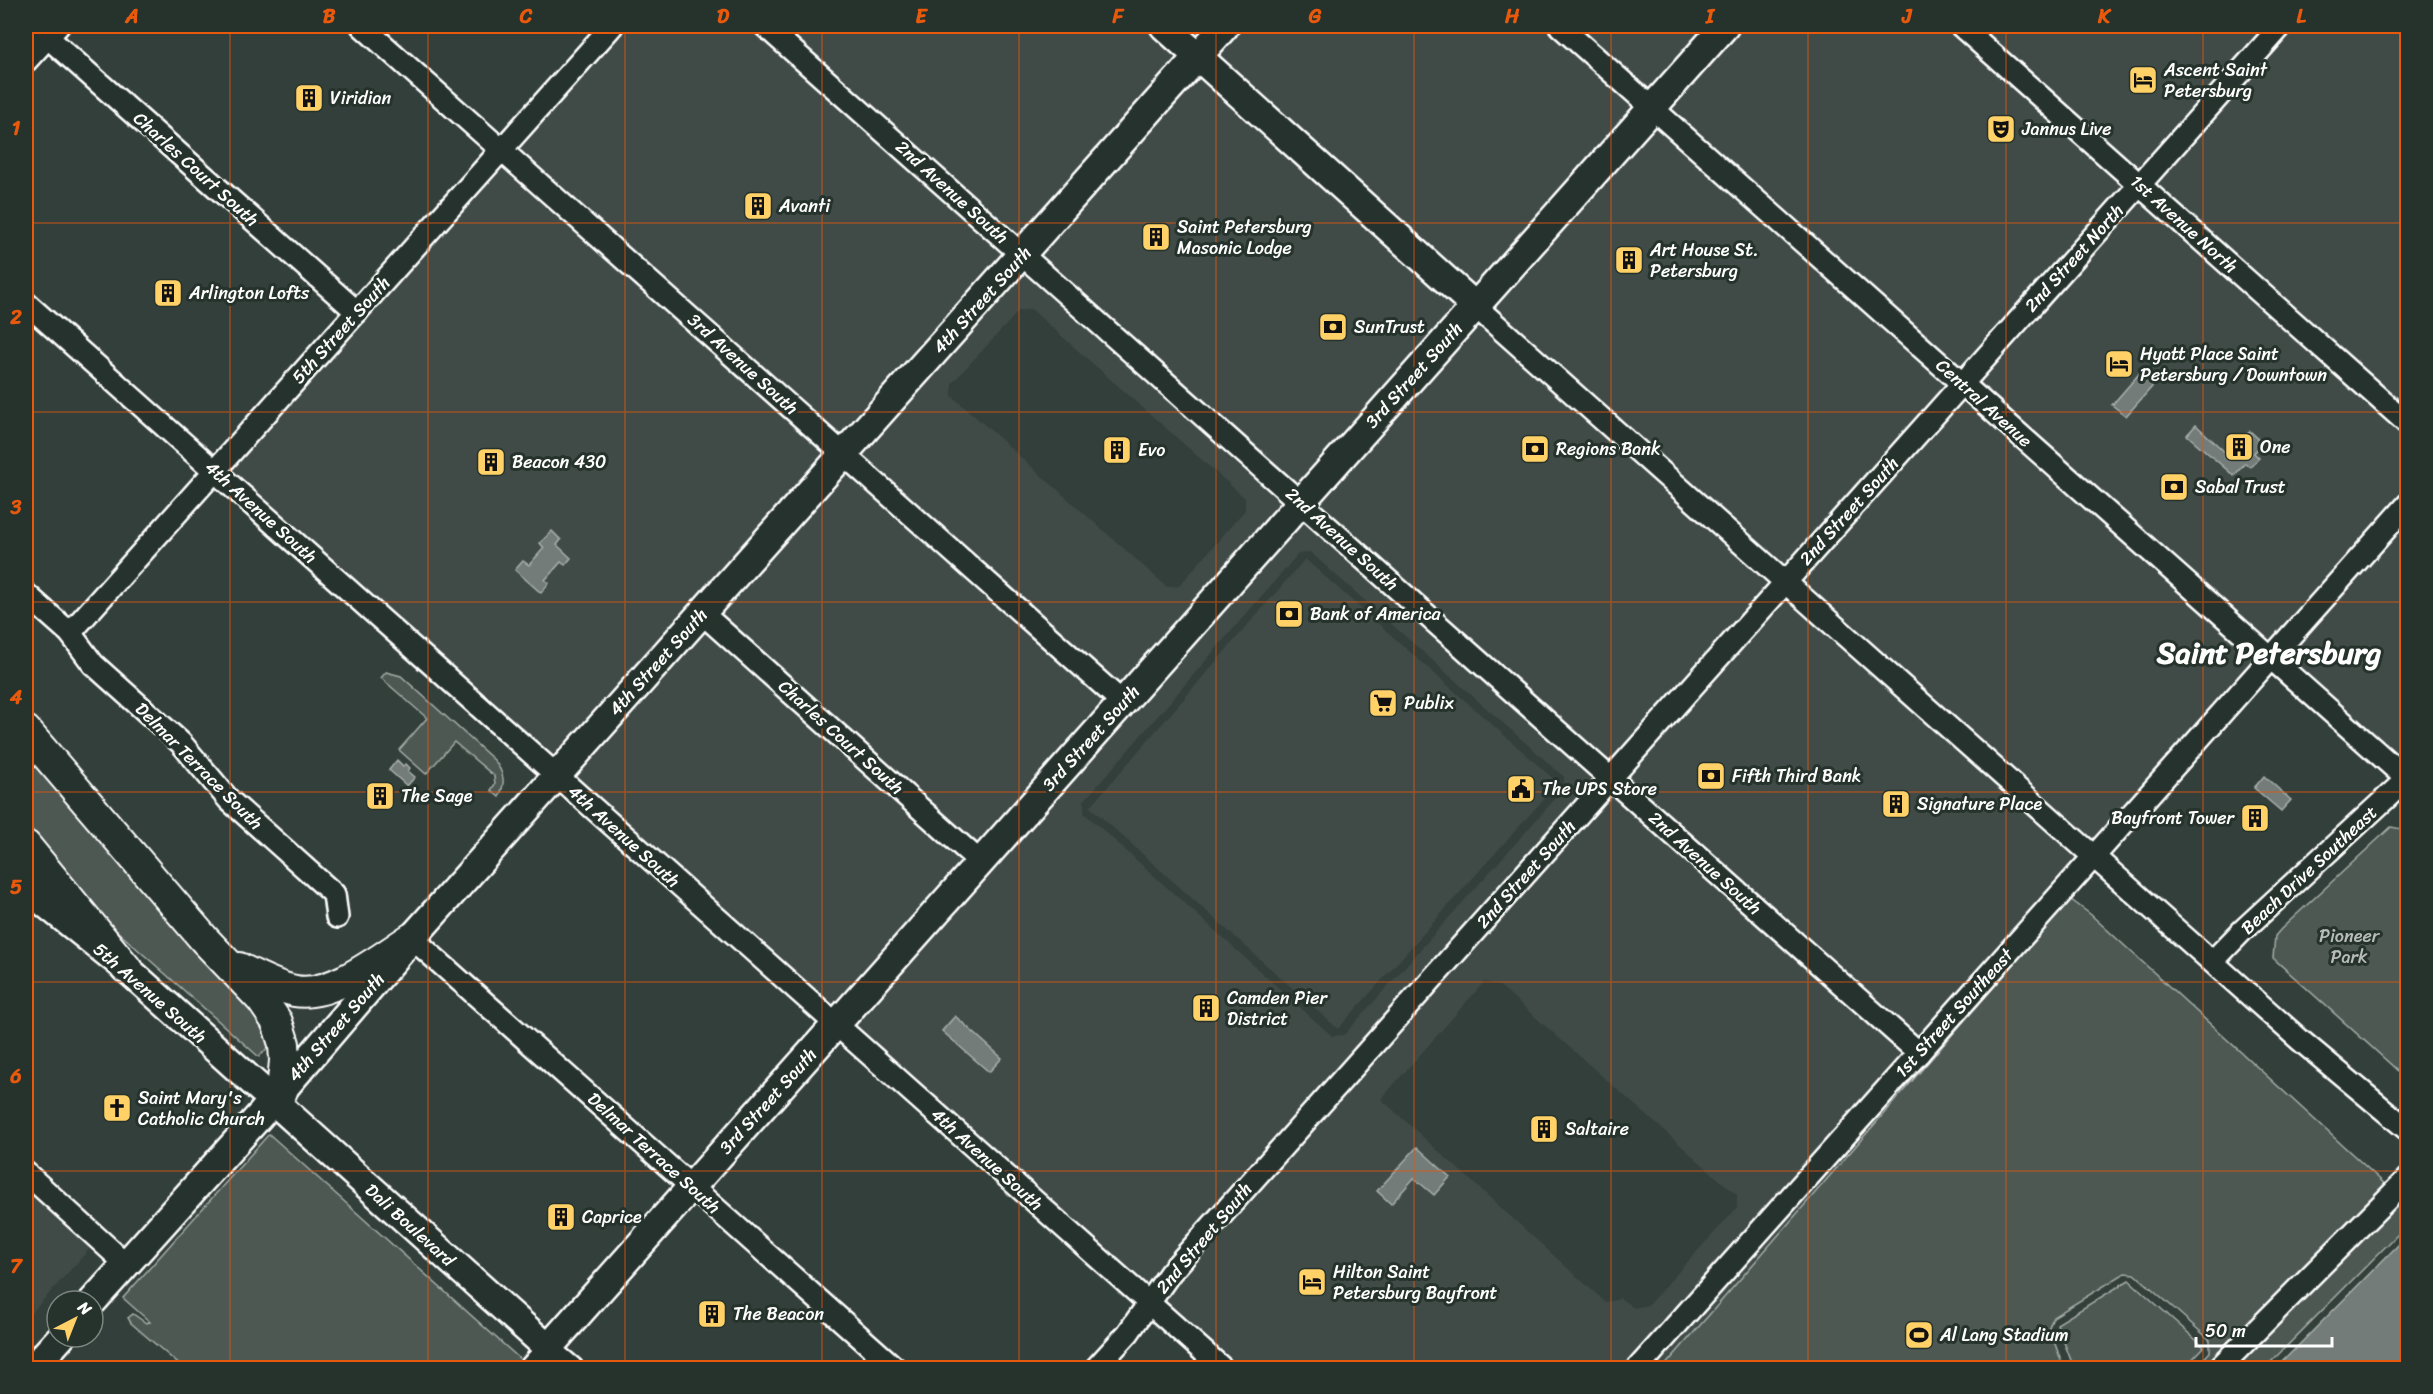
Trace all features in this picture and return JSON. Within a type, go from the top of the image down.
[{"type":"highway","points":[[26,731],[204,939],[262,1000],[277,1022],[284,1044],[285,1061],[277,1096]]},
{"type":"highway","points":[[26,846],[126,968]]},
{"type":"highway","points":[[226,961],[270,983],[297,991],[317,990],[339,983],[412,938]]},
{"type":"main road","points":[[1164,26],[1475,306]]},
{"type":"main road","name":"4th Street South","points":[[104,1289],[277,1096],[412,938],[1225,26]]},
{"type":"main road","name":"3rd Street South","points":[[548,1348],[1725,26]]},
{"type":"main road","name":"5th Avenue South","points":[[26,888],[126,968],[277,1096]]},
{"type":"main road","name":"Dali Boulevard","points":[[277,1096],[548,1348]]},
{"type":"main road","points":[[33,1368],[50,1349]]},
{"type":"street","name":"3rd Avenue South","points":[[363,26],[1122,702]]},
{"type":"street","name":"5th Street South","points":[[70,633],[612,26]]},
{"type":"street","name":"2nd Avenue South","points":[[765,26],[1919,1053]]},
{"type":"street","name":"Central Avenue","points":[[1560,26],[2407,779]]},
{"type":"street","name":"1st Avenue North","points":[[1961,26],[2408,424]]},
{"type":"street","name":"2nd Street North","points":[[1962,384],[2281,26]]},
{"type":"street","points":[[26,62],[47,29]]},
{"type":"street","name":"Charles Court South","points":[[47,29],[357,312]]},
{"type":"street","name":"4th Avenue South","points":[[26,303],[1222,1368]]},
{"type":"street","points":[[1475,306],[2300,1040],[2408,1130]]},
{"type":"street","name":"2nd Street South","points":[[1096,1368],[1128,1333],[1170,1273],[1962,384]]},
{"type":"street","name":"1st Street Southeast","points":[[1638,1368],[2408,504]]},
{"type":"street","name":"Delmar Terrace South","points":[[26,594],[70,633],[93,664],[181,743],[229,800],[334,894],[337,917]]},
{"type":"street","name":"Charles Court South","points":[[702,613],[980,862]]},
{"type":"street","name":"Beach Drive Southeast","points":[[2213,961],[2242,931],[2407,779]]},
{"type":"street","name":"Delmar Terrace South","points":[[412,938],[895,1368]]},
{"type":"street","points":[[26,1173],[126,1264]]},
{"type":"street","points":[[2219,1368],[2408,1179]]},
{"type":"street","points":[[548,1348],[572,1368]]},
{"type":"street","name":"3rd Street South","points":[[530,1368],[548,1348]]},
{"type":"shaded area","points":[[624,26],[749,26],[1008,257],[844,440],[516,148]]},
{"type":"shaded area","points":[[781,26],[1148,26],[1184,57],[1022,241]]},
{"type":"shaded area","points":[[1238,26],[1544,26],[1638,109],[1475,292],[1212,54]]},
{"type":"shaded area","points":[[1576,26],[1713,26],[1652,94]]},
{"type":"shaded area","points":[[1738,26],[1945,26],[2125,186],[1962,369],[1666,106]]},
{"type":"shaded area","points":[[1976,26],[2268,26],[2139,171]]},
{"type":"shaded area","points":[[2293,26],[2407,26],[2407,409],[2153,183]]},
{"type":"shaded area","points":[[1198,70],[1461,308],[1300,488],[1037,253]]},
{"type":"shaded area","points":[[1652,122],[1948,385],[1785,568],[1489,305]]},
{"type":"shaded area","points":[[501,163],[829,456],[557,762],[229,470]]},
{"type":"shaded area","points":[[2139,199],[2407,438],[2407,490],[2271,644],[1976,382]]},
{"type":"shaded area","points":[[1022,269],[1286,504],[1123,688],[858,452]],"holes":[[[1031,309],[1245,498],[1245,510],[1179,586],[1167,587],[952,396],[952,383],[1019,311]]]},
{"type":"shaded area","points":[[1475,320],[1771,584],[1610,764],[1314,501]]},
{"type":"shaded area","points":[[2145,367],[2159,379],[2126,416],[2112,405]]},
{"type":"shaded area","points":[[1962,398],[2257,660],[2093,843],[1799,581]]},
{"type":"shaded area","points":[[2196,425],[2228,455],[2250,431],[2263,443],[2254,453],[2259,458],[2250,467],[2245,463],[2234,476],[2187,435]]},
{"type":"shaded area","points":[[844,468],[1108,704],[980,848],[716,612]]},
{"type":"shaded area","points":[[1300,517],[1597,780],[1146,1286],[850,1023]],"holes":[[[1310,552],[1564,777],[1564,789],[1344,1035],[1332,1036],[1084,813],[1084,801],[1298,554]]]},
{"type":"shaded area","points":[[2407,519],[2408,762],[2406,764],[2285,657]]},
{"type":"shaded area","points":[[552,531],[561,540],[557,545],[571,558],[565,565],[561,562],[545,580],[549,583],[541,593],[515,570],[523,561],[529,565],[544,548],[540,543]]},
{"type":"shaded area","points":[[1305,559],[1558,783],[1338,1029],[1090,807]]},
{"type":"shaded area","points":[[1785,597],[2079,859],[1919,1039],[1624,777]]},
{"type":"shaded area","points":[[702,627],[966,864],[836,1010],[571,774]]},
{"type":"shaded area","points":[[397,760],[403,766],[406,764],[410,768],[408,771],[415,777],[407,786],[389,770]]},
{"type":"shaded area","points":[[2264,776],[2291,800],[2281,811],[2254,788]]},
{"type":"shaded area","points":[[1611,793],[1905,1055],[1626,1368],[1238,1368],[1160,1299]],"holes":[[[1484,982],[1500,986],[1737,1195],[1737,1208],[1648,1305],[1634,1308],[1620,1298],[1605,1302],[1381,1099]]]},
{"type":"shaded area","points":[[2094,871],[1663,1368],[1651,1368]]},
{"type":"shaded area","points":[[955,1016],[1002,1058],[989,1072],[942,1031]]},
{"type":"shaded area","points":[[1417,1147],[1450,1177],[1434,1195],[1414,1178],[1391,1204],[1377,1191]]},
{"type":"shaded area","points":[[26,1184],[93,1245],[53,1289],[45,1289],[45,1298],[26,1319]]},
{"type":"shaded area","points":[[2407,1236],[2408,1365],[2405,1368],[2276,1368]]},
{"type":"green space","points":[[386,672],[401,676],[494,760],[503,778],[503,787],[499,797],[491,790],[495,784],[494,776],[454,742],[426,774],[399,750],[427,718],[381,678]]},
{"type":"green space","points":[[26,749],[256,1016],[269,1046],[259,1057],[99,915],[50,859],[26,827]]},
{"type":"green space","name":"Pioneer Park","points":[[2391,827],[2407,830],[2407,1079],[2273,958],[2275,936],[2281,929]]},
{"type":"green space","points":[[2070,899],[2090,914],[2387,1186],[2206,1368],[2195,1368],[2210,1352],[2210,1340],[2135,1274],[2125,1273],[2053,1317],[2049,1328],[2064,1368],[1663,1368]]},
{"type":"green space","points":[[269,1134],[521,1360],[514,1368],[183,1368],[131,1323],[128,1318],[133,1314],[146,1323],[150,1322],[123,1298]]},
{"type":"green space","points":[[2401,1198],[2407,1204],[2407,1225],[2265,1368],[2232,1368]]},
{"type":"green space","points":[[2129,1280],[2204,1347],[2184,1368],[2074,1368],[2057,1324]]},
{"type":"place","name":"Ascent Saint Petersburg","points":[[2143,80]]},
{"type":"place","name":"Viridian","points":[[309,98]]},
{"type":"place","name":"Jannus Live","points":[[2001,129]]},
{"type":"place","name":"Avanti","points":[[758,206]]},
{"type":"place","name":"Saint Petersburg Masonic Lodge","points":[[1156,237]]},
{"type":"place","name":"Art House St. Petersburg","points":[[1629,260]]},
{"type":"place","name":"Arlington Lofts","points":[[168,293]]},
{"type":"place","name":"SunTrust","points":[[1333,327]]},
{"type":"place","name":"Hyatt Place Saint Petersburg / Downtown","points":[[2119,364]]},
{"type":"place","name":"One","points":[[2239,447]]},
{"type":"place","name":"Regions Bank","points":[[1535,449]]},
{"type":"place","name":"Evo","points":[[1117,450]]},
{"type":"place","name":"Beacon 430","points":[[491,462]]},
{"type":"place","name":"Sabal Trust","points":[[2174,487]]},
{"type":"place","name":"Bank of America","points":[[1289,614]]},
{"type":"place","name":"Publix","points":[[1383,703]]},
{"type":"place","name":"Fifth Third Bank","points":[[1711,776]]},
{"type":"place","name":"The UPS Store","points":[[1521,789]]},
{"type":"place","name":"The Sage","points":[[380,796]]},
{"type":"place","name":"Signature Place","points":[[1896,804]]},
{"type":"place","name":"Bayfront Tower","points":[[2255,818]]},
{"type":"place","name":"Camden Pier District","points":[[1206,1008]]},
{"type":"place","name":"Saint Mary's Catholic Church","points":[[117,1108]]},
{"type":"place","name":"Saltaire","points":[[1544,1129]]},
{"type":"place","name":"Caprice","points":[[561,1217]]},
{"type":"place","name":"Hilton Saint Petersburg Bayfront","points":[[1312,1282]]},
{"type":"place","name":"The Beacon","points":[[712,1314]]},
{"type":"place","name":"Al Lang Stadium","points":[[1919,1335]]},
{"type":"district","name":"Saint Petersburg","points":[[2269,653]]}]
